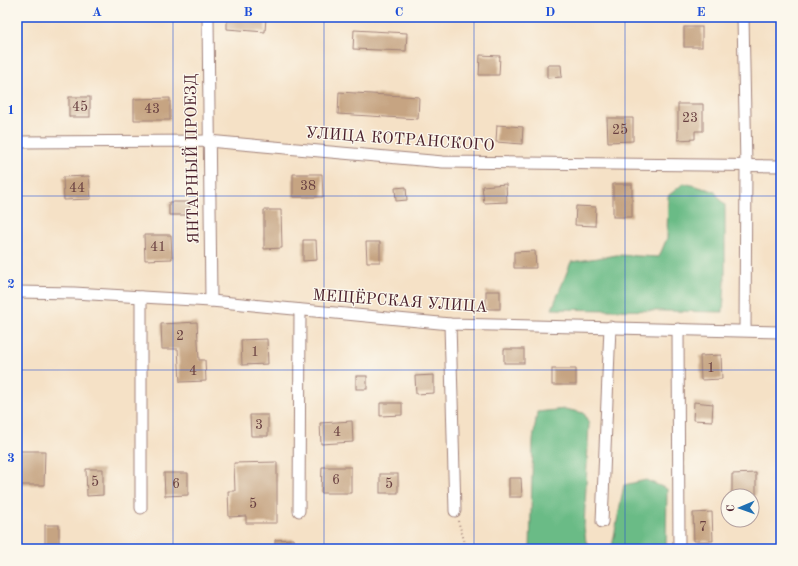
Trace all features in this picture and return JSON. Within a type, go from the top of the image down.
[{"type":"street","name":"ЯНТАРНЫЙ ПРОЕЗД","points":[[208,17],[208,142],[211,301]]},
{"type":"street","points":[[744,17],[746,166],[745,330]]},
{"type":"street","name":"УЛИЦА КОТРАНСКОГО","points":[[17,142],[208,142],[443,162],[781,166]]},
{"type":"street","name":"МЕЩЁРСКАЯ УЛИЦА","points":[[17,292],[211,301],[450,324],[781,332]]},
{"type":"street","points":[[141,297],[141,508]]},
{"type":"street","points":[[299,512],[300,310]]},
{"type":"street","points":[[450,324],[455,511]]},
{"type":"street","points":[[602,522],[610,328]]},
{"type":"street","points":[[678,329],[679,549]]},
{"type":"path","points":[[455,511],[467,549]]},
{"type":"green space","points":[[684,183],[714,191],[725,205],[725,281],[723,312],[552,309],[571,262],[617,255],[659,257],[667,238],[668,196]]},
{"type":"green space","points":[[565,409],[584,413],[589,424],[584,527],[586,542],[594,549],[530,549],[533,440],[537,412]]},
{"type":"green space","points":[[646,480],[667,489],[666,549],[600,549],[612,547],[624,485]]},
{"type":"building","points":[[227,17],[266,17],[265,32],[227,29]]},
{"type":"building","points":[[684,27],[702,27],[702,47],[684,47]]},
{"type":"building","points":[[354,30],[407,33],[406,51],[353,49]]},
{"type":"building","points":[[480,55],[500,56],[499,75],[479,75]]},
{"type":"building","points":[[547,65],[561,65],[562,77],[547,78]]},
{"type":"building","points":[[339,92],[419,97],[418,119],[338,114]]},
{"type":"building","points":[[69,97],[90,97],[90,117],[69,117]]},
{"type":"building","points":[[170,98],[170,120],[134,120],[134,99]]},
{"type":"building","points":[[678,104],[703,104],[703,131],[695,131],[695,139],[678,140]]},
{"type":"building","points":[[607,118],[633,118],[633,141],[608,142]]},
{"type":"building","points":[[497,125],[523,127],[522,144],[496,142]]},
{"type":"building","points":[[293,174],[322,174],[323,197],[293,197]]},
{"type":"building","points":[[89,176],[91,199],[64,200],[63,177]]},
{"type":"building","points":[[506,184],[507,202],[484,203],[482,186]]},
{"type":"building","points":[[613,184],[632,184],[632,217],[613,217]]},
{"type":"building","points":[[406,187],[407,200],[396,201],[395,188]]},
{"type":"building","points":[[169,202],[189,202],[190,215],[169,215]]},
{"type":"building","points":[[576,206],[596,207],[595,226],[575,225]]},
{"type":"building","points":[[264,210],[281,210],[282,248],[264,249]]},
{"type":"building","points":[[144,235],[171,235],[172,259],[145,260]]},
{"type":"building","points":[[303,240],[316,240],[317,260],[303,261]]},
{"type":"building","points":[[366,242],[380,242],[380,262],[367,262]]},
{"type":"building","points":[[535,251],[536,268],[514,268],[514,252]]},
{"type":"building","points":[[486,291],[500,291],[500,309],[486,309]]},
{"type":"building","points":[[197,322],[199,360],[205,360],[206,381],[180,382],[178,349],[162,349],[161,324]]},
{"type":"building","points":[[267,339],[268,364],[242,365],[241,340]]},
{"type":"building","points":[[504,349],[524,349],[524,363],[504,363]]},
{"type":"building","points":[[721,355],[722,379],[701,380],[700,356]]},
{"type":"building","points":[[552,369],[576,369],[576,385],[552,385]]},
{"type":"building","points":[[434,375],[434,393],[416,394],[415,376]]},
{"type":"building","points":[[356,376],[367,376],[367,389],[356,389]]},
{"type":"building","points":[[694,402],[713,404],[712,421],[693,420]]},
{"type":"building","points":[[380,403],[402,403],[402,415],[380,416]]},
{"type":"building","points":[[250,415],[268,415],[268,436],[251,436]]},
{"type":"building","points":[[352,421],[353,442],[321,444],[320,423]]},
{"type":"building","points":[[17,451],[45,451],[44,485],[17,485]]},
{"type":"building","points":[[277,462],[277,523],[246,523],[246,516],[229,517],[228,491],[235,491],[234,463]]},
{"type":"building","points":[[322,467],[351,467],[351,493],[321,493]]},
{"type":"building","points":[[86,469],[103,469],[103,495],[87,496]]},
{"type":"building","points":[[164,473],[188,473],[188,495],[165,496]]},
{"type":"building","points":[[756,473],[756,488],[732,488],[732,474]]},
{"type":"building","points":[[380,474],[398,474],[398,493],[380,493]]},
{"type":"building","points":[[509,478],[521,478],[522,497],[509,497]]},
{"type":"building","points":[[712,512],[713,541],[694,541],[693,513]]},
{"type":"building","points":[[45,525],[59,525],[59,549],[45,549]]},
{"type":"building","points":[[293,539],[294,549],[275,549],[275,540]]}]
